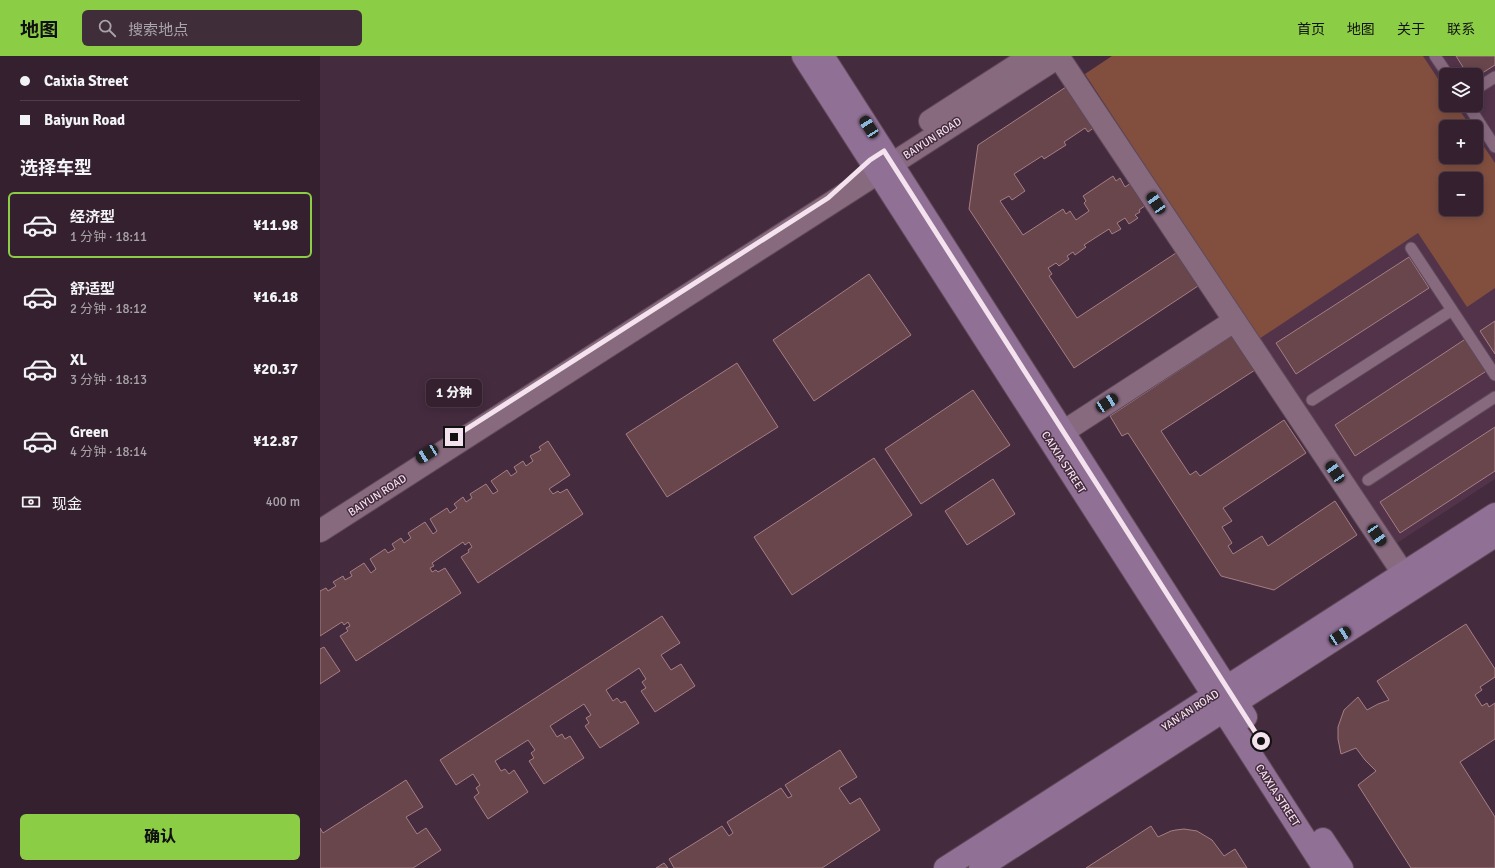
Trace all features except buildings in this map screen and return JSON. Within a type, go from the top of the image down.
[{"type":"main road","name":"CAIXIA STREET","points":[[803,56],[881,162],[1063,432],[1225,699],[1324,868]]},
{"type":"main road","name":"CAIXIA STREET","points":[[823,56],[881,162],[1225,699],[1342,868]]},
{"type":"main road","name":"YAN'AN ROAD","points":[[980,868],[1225,699],[1403,573],[1495,514]]},
{"type":"main road","name":"YAN'AN ROAD","points":[[945,868],[1495,536]]},
{"type":"street","name":"BAIYUN ROAD","points":[[320,522],[828,198],[1031,56]]},
{"type":"street","name":"BAIYUN ROAD","points":[[320,531],[881,162],[1059,56]]},
{"type":"street","points":[[1059,56],[1403,573]]},
{"type":"street","points":[[1063,432],[1234,321]]},
{"type":"street","points":[[1063,432],[1091,398],[1100,392]]},
{"type":"lane","points":[[1435,56],[1443,68]]},
{"type":"lane","points":[[1483,85],[1495,77]]},
{"type":"lane","points":[[1473,112],[1495,146]]},
{"type":"lane","points":[[1411,248],[1495,375]]},
{"type":"lane","points":[[1312,400],[1452,310]]},
{"type":"lane","points":[[1368,480],[1495,397]]},
{"type":"shaded area","points":[[1112,56],[1495,56],[1495,479],[1394,545],[1085,74]]},
{"type":"shaded area","points":[[1112,56],[1423,56],[1439,80],[1439,112],[1461,112],[1466,120],[1439,120],[1439,164],[1483,164],[1483,145],[1495,163],[1495,288],[1467,307],[1418,233],[1259,339],[1085,74]]},
{"type":"route","points":[[454,437],[828,198],[870,160],[884,151],[1261,741]]}]
